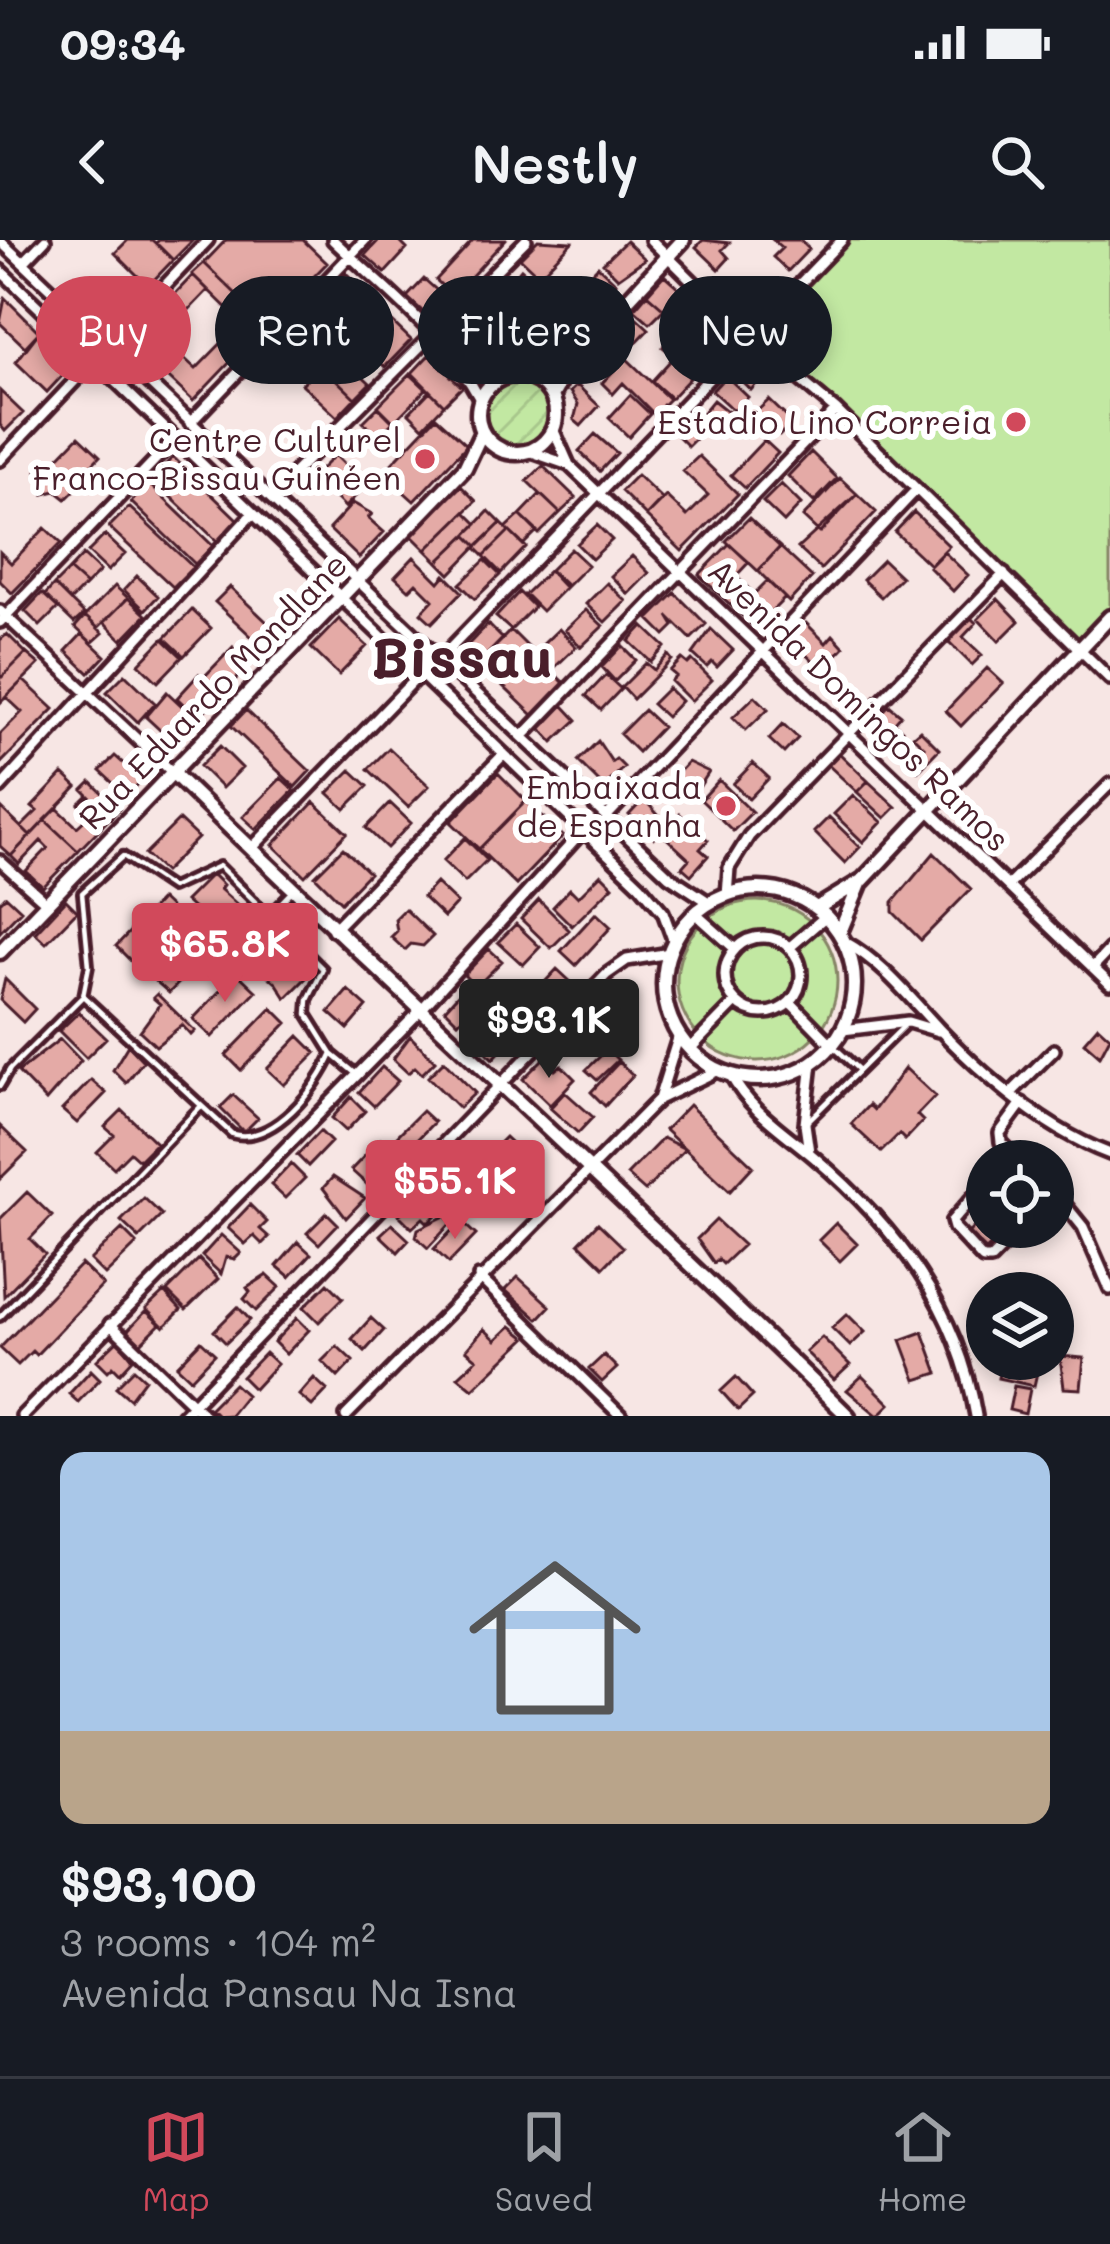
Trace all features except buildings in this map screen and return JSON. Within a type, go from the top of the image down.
[{"type":"street","points":[[23,263],[45,240]]},
{"type":"street","points":[[174,276],[208,240]]},
{"type":"street","points":[[333,240],[418,319]]},
{"type":"street","points":[[190,423],[365,240]]},
{"type":"street","points":[[492,276],[526,240]]},
{"type":"street","points":[[651,240],[688,276]]},
{"type":"street","points":[[635,291],[683,240]]},
{"type":"street","points":[[807,276],[842,240]]},
{"type":"street","points":[[0,241],[37,276]]},
{"type":"street","points":[[0,270],[36,305]]},
{"type":"street","points":[[0,291],[10,280]]},
{"type":"street","points":[[270,497],[418,352]]},
{"type":"street","points":[[0,460],[71,384]]},
{"type":"street","points":[[117,384],[663,911],[672,948]]},
{"type":"street","points":[[150,384],[525,734],[669,876],[710,903]]},
{"type":"street","points":[[473,384],[481,400],[482,432],[501,449],[529,451],[554,429],[552,396],[559,384]]},
{"type":"street","points":[[481,400],[494,384]]},
{"type":"street","points":[[539,384],[552,396]]},
{"type":"street","points":[[441,658],[702,384]]},
{"type":"street","points":[[805,384],[1110,679]]},
{"type":"street","points":[[525,734],[836,410]]},
{"type":"street","name":"Avenida Domingos Ramos","points":[[554,429],[569,465],[597,493],[1110,984]]},
{"type":"street","name":"Rua Eduardo Mondlane","points":[[465,468],[482,432]]},
{"type":"street","points":[[175,440],[2,616],[172,772],[419,1012],[591,1165],[848,1416]]},
{"type":"street","name":"Rua Eduardo Mondlane","points":[[0,952],[465,468],[501,449]]},
{"type":"street","name":"Avenida Domingos Ramos","points":[[529,451],[569,465]]},
{"type":"street","points":[[609,814],[916,490]]},
{"type":"street","points":[[0,788],[90,696],[253,513]]},
{"type":"street","points":[[727,896],[729,868],[749,836],[1004,574]]},
{"type":"street","points":[[790,947],[822,912],[862,880],[1110,617]]},
{"type":"street","points":[[250,849],[421,673]]},
{"type":"street","points":[[333,930],[504,754]]},
{"type":"street","points":[[1008,886],[1110,784]]},
{"type":"street","points":[[22,1416],[419,1012],[583,831]]},
{"type":"street","points":[[0,861],[48,904]]},
{"type":"street","points":[[346,1416],[659,1100],[725,1072],[764,1079],[812,1063],[832,1045],[843,1030],[855,986],[842,937],[862,880]]},
{"type":"street","points":[[976,1416],[963,1360],[928,1283],[902,1243],[809,1152],[754,1110],[725,1072],[690,1049],[679,1035],[664,989],[672,948],[710,903],[764,889],[792,895],[822,912],[842,937],[1022,1103],[1110,1154]]},
{"type":"street","points":[[696,914],[734,948]]},
{"type":"street","points":[[772,937],[790,947],[801,964],[801,985],[791,1003],[773,1013],[753,1013],[735,1004],[724,986],[724,966],[734,948],[752,938],[772,937]]},
{"type":"street","points":[[182,1416],[607,974],[626,960],[672,948]]},
{"type":"street","points":[[1093,967],[1110,949]]},
{"type":"street","points":[[791,1003],[832,1045]]},
{"type":"street","points":[[690,1049],[735,1004]]},
{"type":"street","points":[[843,1030],[908,1022],[942,1032]]},
{"type":"street","points":[[659,1100],[679,1035]]},
{"type":"street","points":[[1010,1093],[1054,1050]]},
{"type":"street","points":[[809,1152],[806,1124],[812,1063]]},
{"type":"street","points":[[1004,1140],[1000,1132],[1022,1103]]},
{"type":"street","points":[[966,1205],[952,1221],[966,1241]]},
{"type":"street","points":[[1074,1216],[1110,1289]]},
{"type":"street","points":[[973,1248],[983,1259],[991,1259],[1002,1248]]},
{"type":"street","points":[[479,1277],[621,1416]]},
{"type":"street","points":[[110,1324],[206,1416]]},
{"type":"lane","points":[[0,1086],[83,996],[89,966],[82,893],[123,856],[171,888],[219,866],[323,969],[308,1000],[307,1014],[332,1054],[357,1075]]},
{"type":"lane","points":[[269,915],[293,890]]},
{"type":"lane","points":[[83,996],[200,1107],[232,1134],[246,1138],[269,1130],[322,1078],[332,1054]]},
{"type":"lane","points":[[806,1124],[908,1022]]},
{"type":"lane","points":[[832,1045],[859,1071]]},
{"type":"lane","points":[[0,1317],[200,1107]]},
{"type":"green space","points":[[843,240],[1110,240],[1110,617],[1078,650],[801,384],[832,384],[832,276],[808,276]]},
{"type":"green space","points":[[504,384],[532,384],[547,400],[547,424],[530,441],[506,441],[489,424],[489,400]]},
{"type":"green space","points":[[757,901],[788,907],[814,924],[831,950],[837,981],[831,1012],[814,1038],[788,1055],[757,1061],[726,1055],[700,1038],[683,1012],[677,981],[683,950],[700,924],[726,907]]},
{"type":"place","name":"Estadio Lino Correia","points":[[1016,422]]},
{"type":"place","name":"Centre Culturel Franco-Bissau Guinéen","points":[[425,459]]},
{"type":"place","name":"Embaixada de Espanha","points":[[726,806]]},
{"type":"district","name":"Bissau","points":[[462,658]]}]
